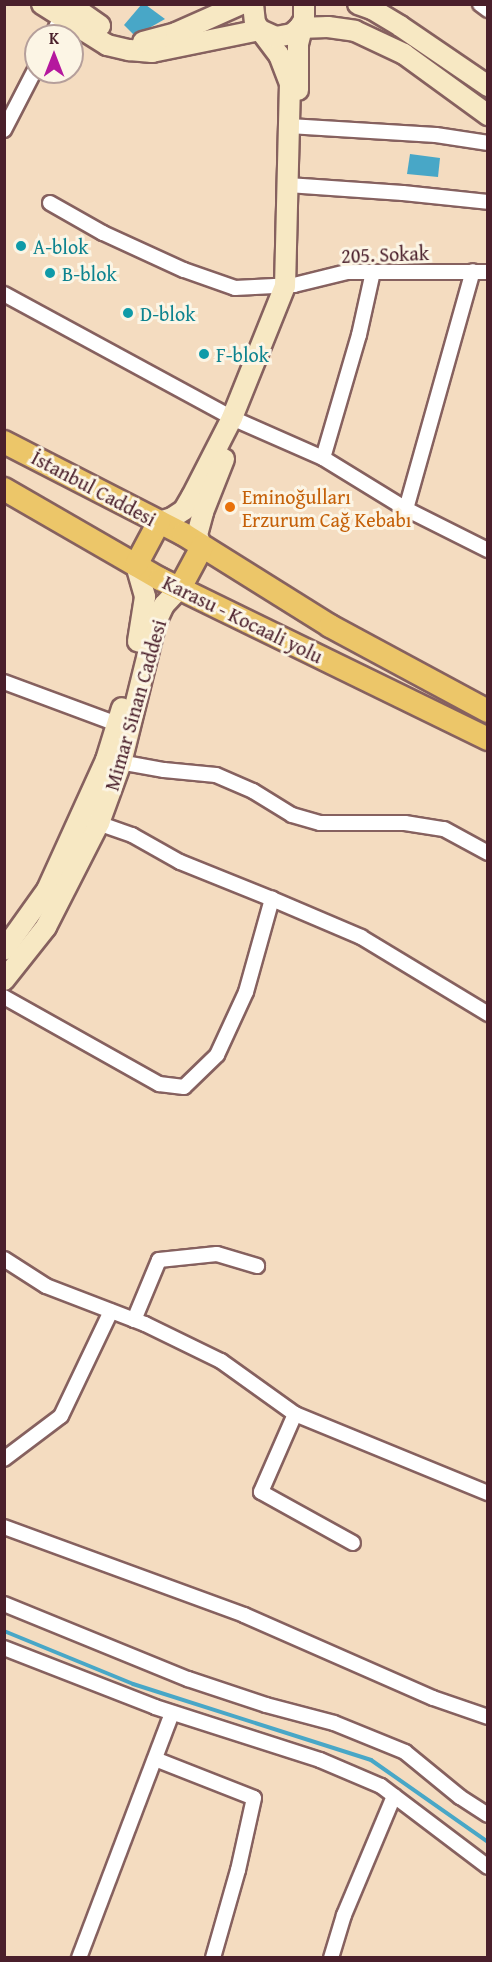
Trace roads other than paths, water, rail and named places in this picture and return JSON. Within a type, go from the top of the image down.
[{"type":"highway","name":"İstanbul Caddesi","points":[[4,442],[183,534]]},
{"type":"highway","name":"Karasu - Kocaali yolu","points":[[4,489],[180,588],[488,739]]},
{"type":"highway","points":[[136,565],[159,522]]},
{"type":"highway","name":"Karasu - Kocaali yolu","points":[[183,534],[330,626],[488,711]]},
{"type":"highway","points":[[180,588],[202,547]]},
{"type":"main road","points":[[55,8],[118,38],[143,42],[176,33],[241,4]]},
{"type":"main road","points":[[253,4],[253,15],[260,30],[279,55],[290,83],[293,127]]},
{"type":"main road","points":[[358,4],[372,9],[400,26],[488,86]]},
{"type":"main road","points":[[55,8],[107,45],[152,52],[260,30],[267,35],[284,37],[302,20]]},
{"type":"main road","points":[[302,20],[355,31],[404,54],[488,115]]},
{"type":"main road","points":[[202,547],[197,536],[203,512],[297,263],[293,127],[298,44],[302,20]]},
{"type":"main road","points":[[159,522],[172,518],[184,510],[236,420]]},
{"type":"main road","name":"Mimar Sinan Caddesi","points":[[114,761],[117,724],[145,611],[145,597],[136,565]]},
{"type":"main road","name":"Mimar Sinan Caddesi","points":[[4,980],[46,927],[114,761],[156,622],[164,605],[180,588]]},
{"type":"main road","name":"Mimar Sinan Caddesi","points":[[4,950],[47,891],[90,820]]},
{"type":"street","points":[[480,4],[488,10]]},
{"type":"street","points":[[53,24],[55,8]]},
{"type":"street","points":[[4,130],[28,84]]},
{"type":"street","points":[[293,127],[436,135],[488,143]]},
{"type":"street","points":[[293,185],[488,202]]},
{"type":"street","name":"205. Sokak","points":[[50,203],[103,233],[184,270],[236,288],[289,285],[347,272],[488,272]]},
{"type":"street","points":[[406,509],[473,271]]},
{"type":"street","points":[[323,458],[359,335],[373,272]]},
{"type":"street","points":[[4,294],[236,420],[323,458],[406,509],[487,548]]},
{"type":"street","points":[[4,682],[117,724]]},
{"type":"street","points":[[114,761],[164,770],[216,775],[253,791],[292,814],[320,823],[405,823],[444,829],[488,853]]},
{"type":"street","points":[[90,820],[132,835],[180,862],[361,937],[488,1014]]},
{"type":"street","points":[[4,998],[159,1084],[184,1087],[217,1055],[246,992],[272,900]]},
{"type":"street","points":[[134,1320],[159,1260],[217,1254],[257,1266]]},
{"type":"street","points":[[4,1259],[46,1286],[134,1320],[221,1361],[295,1414],[488,1493]]},
{"type":"street","points":[[4,1459],[61,1416],[111,1311]]},
{"type":"street","points":[[295,1414],[261,1492],[353,1543]]},
{"type":"street","points":[[4,1527],[244,1615],[433,1698],[488,1717]]},
{"type":"street","points":[[4,1604],[188,1679],[266,1705],[334,1723],[405,1752],[488,1815]]},
{"type":"street","points":[[4,1648],[172,1713],[321,1760],[381,1786],[488,1867]]},
{"type":"street","points":[[79,1958],[172,1713]]},
{"type":"street","points":[[154,1760],[254,1798],[238,1870],[213,1958]]},
{"type":"street","points":[[331,1958],[344,1915],[394,1796]]},
{"type":"water","points":[[141,5],[146,5],[165,19],[135,36],[124,25]]},
{"type":"water","points":[[410,154],[440,158],[438,177],[407,174]]},
{"type":"waterway","points":[[4,1631],[133,1684],[371,1760],[488,1842]]},
{"type":"place","name":"A-blok","points":[[21,246]]},
{"type":"place","name":"B-blok","points":[[50,273]]},
{"type":"place","name":"D-blok","points":[[128,313]]},
{"type":"place","name":"F-blok","points":[[204,354]]},
{"type":"place","name":"Eminoğulları Erzurum Cağ Kebabı","points":[[230,507]]}]
